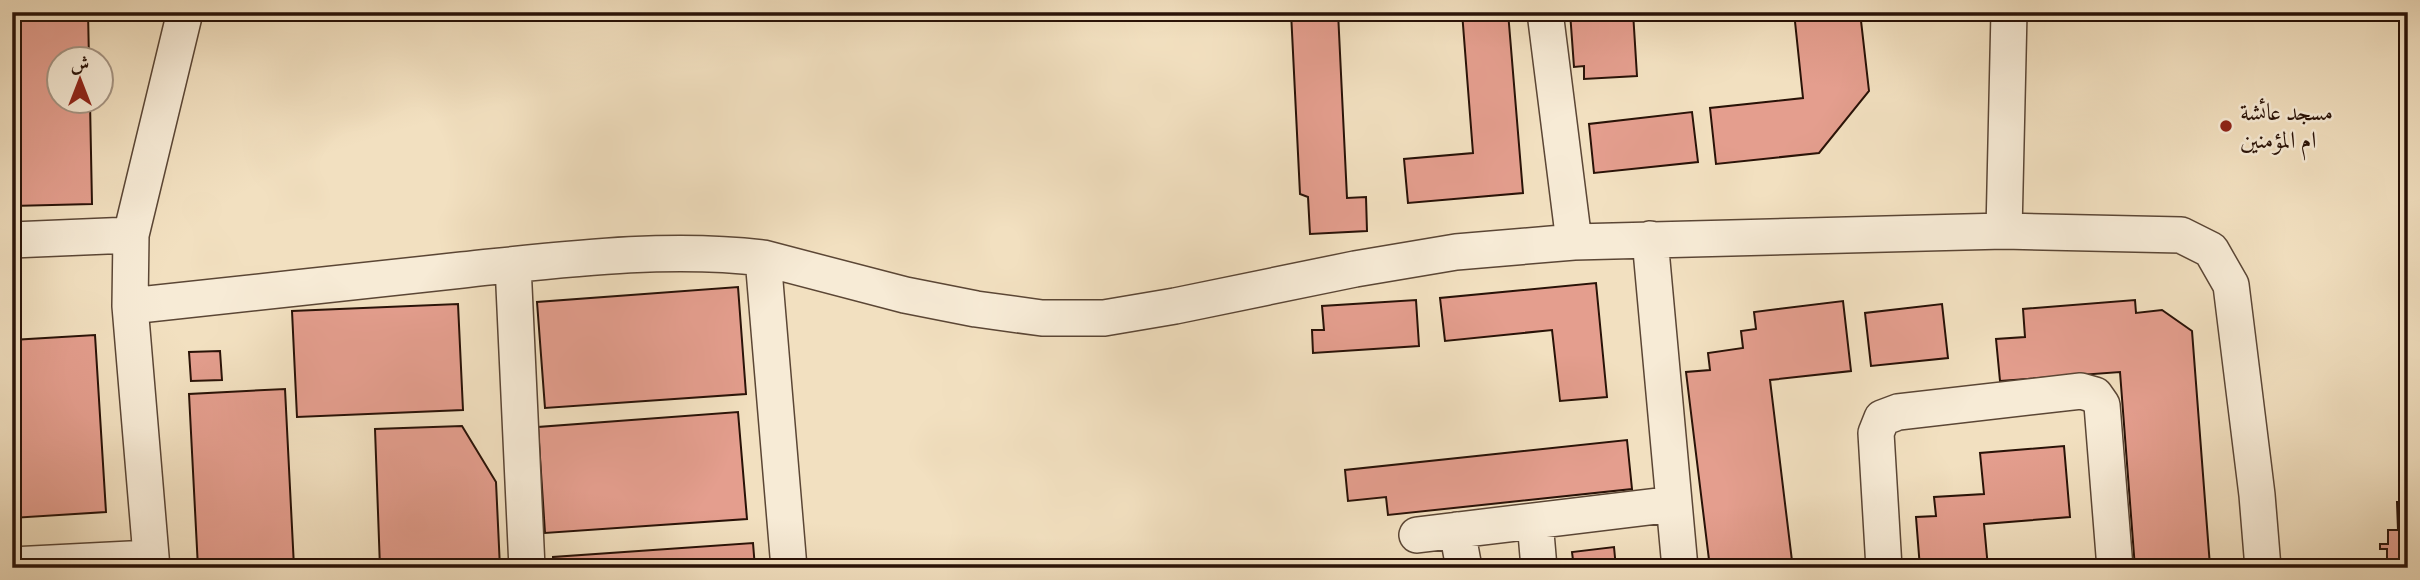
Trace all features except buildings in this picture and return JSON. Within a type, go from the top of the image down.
[{"type":"street","points":[[12,565],[151,563],[130,306],[131,235],[185,12]]},
{"type":"street","points":[[1545,12],[1574,242]]},
{"type":"street","points":[[2004,231],[2008,12]]},
{"type":"street","points":[[130,306],[513,265],[685,252],[719,252],[763,257],[905,295],[976,309],[1042,318],[1104,318],[1456,252],[1574,242],[2004,231],[2181,235],[2211,250],[2231,285],[2257,495],[2263,568]]},
{"type":"street","points":[[12,240],[131,235]]},
{"type":"street","points":[[1650,239],[1680,568]]},
{"type":"street","points":[[763,257],[789,568]]},
{"type":"street","points":[[513,265],[527,568]]},
{"type":"street","points":[[1884,568],[1876,433],[1882,418],[1898,412],[2081,391],[2095,395],[2102,405],[2115,568]]},
{"type":"street","points":[[1417,535],[1674,504]]},
{"type":"street","points":[[1535,521],[1539,568]]},
{"type":"street","points":[[1457,530],[1464,568]]},
{"type":"place","name":"مسجد عائشة ام المؤمنين","points":[[2226,126]]}]
